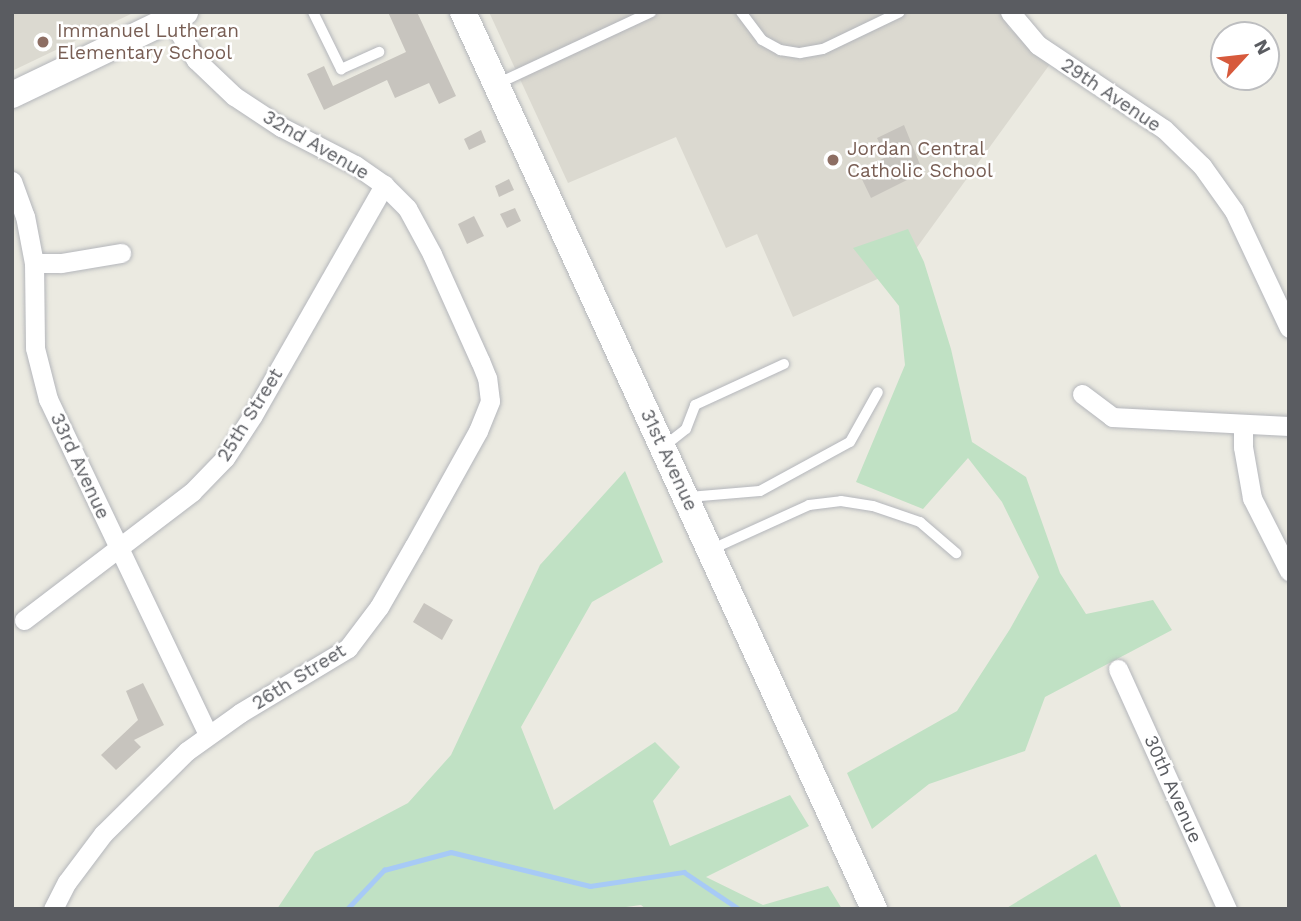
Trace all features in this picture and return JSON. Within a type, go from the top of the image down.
[{"type":"street","name":"31st Avenue","points":[[463,12],[874,909]]},
{"type":"street","name":"29th Avenue","points":[[1010,12],[1038,45],[1164,129],[1202,166],[1234,211],[1289,328]]},
{"type":"street","points":[[12,95],[178,16]]},
{"type":"street","name":"32nd Avenue","points":[[178,16],[196,60],[234,96],[272,122],[355,165],[384,185],[407,208],[427,244],[480,361],[487,378],[490,401]]},
{"type":"street","name":"33rd Avenue","points":[[12,181],[25,216],[34,263],[35,348],[48,399],[208,735]]},
{"type":"street","name":"25th Street","points":[[24,620],[192,492],[232,448],[384,185]]},
{"type":"street","points":[[34,263],[61,263],[121,253]]},
{"type":"street","points":[[1082,394],[1112,417],[1289,425]]},
{"type":"street","name":"26th Street","points":[[53,909],[67,882],[110,826],[208,735],[330,661],[348,648],[363,631],[478,431],[490,401]]},
{"type":"street","points":[[1243,424],[1242,446],[1252,498],[1289,571]]},
{"type":"street","name":"30th Avenue","points":[[1118,669],[1227,909]]},
{"type":"lane","points":[[313,12],[341,69],[379,52]]},
{"type":"lane","points":[[496,85],[651,12]]},
{"type":"lane","points":[[741,12],[762,40],[780,50],[800,53],[823,49],[901,12]]},
{"type":"lane","points":[[662,447],[686,429],[695,405],[784,364]]},
{"type":"lane","points":[[685,497],[760,491],[850,442],[878,392]]},
{"type":"lane","points":[[710,551],[808,505],[841,501],[873,506],[920,522],[956,553]]},
{"type":"shaded area","name":"Immanuel Lutheran Elementary School","points":[[12,12],[135,12],[12,71]]},
{"type":"shaded area","name":"Jordan Central Catholic School","points":[[489,12],[1003,12],[1009,28],[1050,64],[902,268],[793,317],[757,234],[726,248],[676,137],[568,183]]},
{"type":"green space","points":[[908,229],[924,262],[951,349],[972,442],[1026,477],[1060,573],[1086,614],[1153,600],[1172,630],[1045,697],[1025,751],[929,784],[872,829],[847,773],[957,711],[1010,629],[1039,577],[1002,502],[968,458],[923,509],[856,482],[905,365],[899,306],[853,248]]},
{"type":"green space","points":[[625,471],[663,562],[592,602],[521,727],[554,810],[655,742],[680,767],[653,801],[670,846],[790,795],[809,826],[706,877],[763,905],[828,886],[842,909],[646,909],[641,905],[611,909],[277,909],[315,852],[408,803],[451,755],[540,565]]},
{"type":"green space","points":[[1096,854],[1122,909],[1005,909]]},
{"type":"building","points":[[388,12],[417,12],[456,96],[439,104],[429,83],[395,98],[387,80],[324,110],[307,74],[324,66],[333,86],[406,52]]},
{"type":"building","points":[[904,125],[923,172],[871,198],[858,171],[886,157],[877,138]]},
{"type":"building","points":[[481,130],[486,142],[469,150],[464,139]]},
{"type":"building","points":[[509,179],[514,190],[499,197],[495,186]]},
{"type":"building","points":[[515,208],[521,221],[507,228],[500,214]]},
{"type":"building","points":[[474,216],[484,236],[467,244],[458,224]]},
{"type":"building","points":[[424,603],[453,620],[442,640],[413,622]]},
{"type":"building","points":[[143,683],[164,725],[134,740],[141,747],[116,770],[101,755],[138,720],[126,691]]},
{"type":"waterway","points":[[347,909],[384,870],[451,852],[590,886],[684,872],[739,909]]},
{"type":"place","name":"Immanuel Lutheran Elementary School","points":[[43,42]]},
{"type":"place","name":"Jordan Central Catholic School","points":[[833,160]]}]
